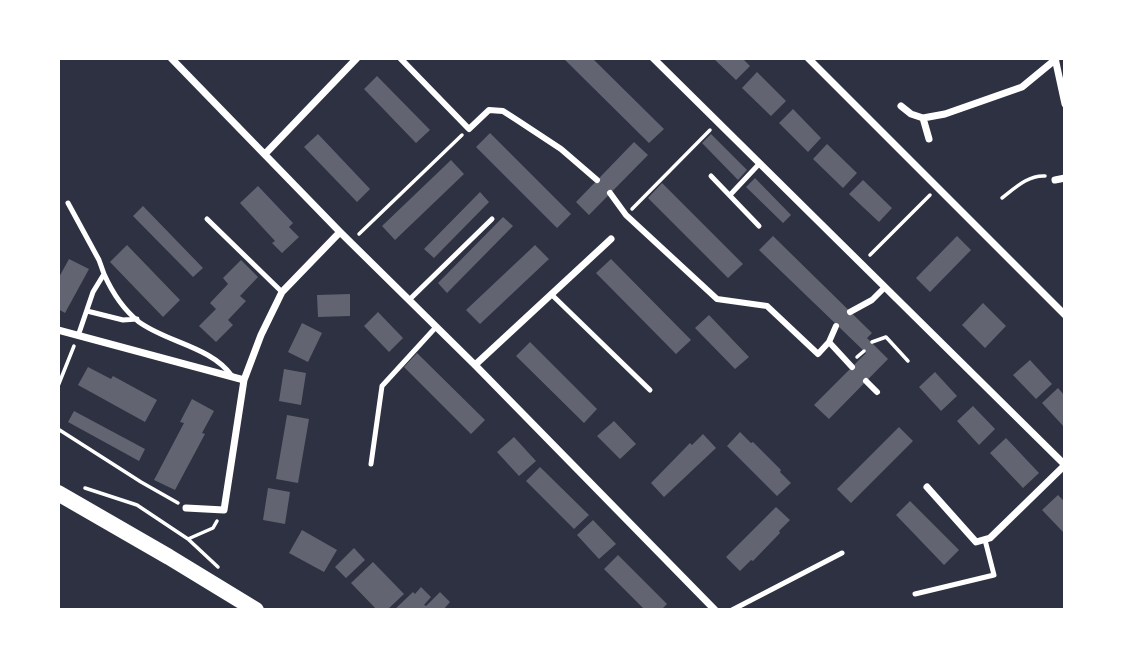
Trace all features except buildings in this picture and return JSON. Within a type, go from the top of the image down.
[{"type":"main road","points":[[58,493],[256,610]]},
{"type":"street","points":[[171,58],[715,610]]},
{"type":"street","points":[[265,155],[357,58]]},
{"type":"street","points":[[400,58],[469,129],[489,110],[503,111],[561,149],[597,180]]},
{"type":"street","points":[[653,58],[1065,465],[990,538],[976,542],[927,486]]},
{"type":"street","points":[[808,58],[1065,315]]},
{"type":"street","points":[[901,106],[911,114],[923,118],[945,114],[1022,87],[1056,58],[1065,104]]},
{"type":"street","points":[[923,118],[929,139]]},
{"type":"street","points":[[1055,180],[1065,178]]},
{"type":"street","points":[[610,193],[626,215],[717,299],[767,306],[818,354],[829,342],[836,326]]},
{"type":"street","points":[[186,508],[224,510],[244,380],[261,335],[282,292],[340,232]]},
{"type":"street","points":[[475,365],[611,239]]},
{"type":"street","points":[[850,312],[872,300],[884,288]]},
{"type":"street","points":[[58,330],[244,380]]},
{"type":"street","points":[[829,342],[852,367]]},
{"type":"street","points":[[866,381],[877,391]]},
{"type":"lane","points":[[730,195],[760,163]]},
{"type":"lane","points":[[711,176],[759,226]]},
{"type":"lane","points":[[68,203],[115,295],[136,319],[216,359],[233,377]]},
{"type":"lane","points":[[207,219],[282,292]]},
{"type":"lane","points":[[409,300],[492,219]]},
{"type":"lane","points":[[78,337],[96,285],[104,274]]},
{"type":"lane","points":[[551,294],[650,390]]},
{"type":"lane","points":[[87,311],[123,320],[136,319]]},
{"type":"lane","points":[[371,464],[382,386],[436,327]]},
{"type":"lane","points":[[915,593],[994,575],[985,540]]},
{"type":"lane","points":[[732,610],[842,553]]},
{"type":"path","points":[[626,215],[718,121]]},
{"type":"path","points":[[350,242],[469,129]]},
{"type":"path","points":[[1002,198],[1022,181],[1041,175],[1055,180]]},
{"type":"path","points":[[861,265],[895,229],[931,197],[923,188]]},
{"type":"path","points":[[58,386],[78,337]]},
{"type":"path","points":[[872,342],[886,337],[908,361]]},
{"type":"path","points":[[58,429],[186,508]]},
{"type":"path","points":[[79,486],[137,505],[188,540],[227,574]]},
{"type":"path","points":[[188,540],[213,527],[224,510]]}]
